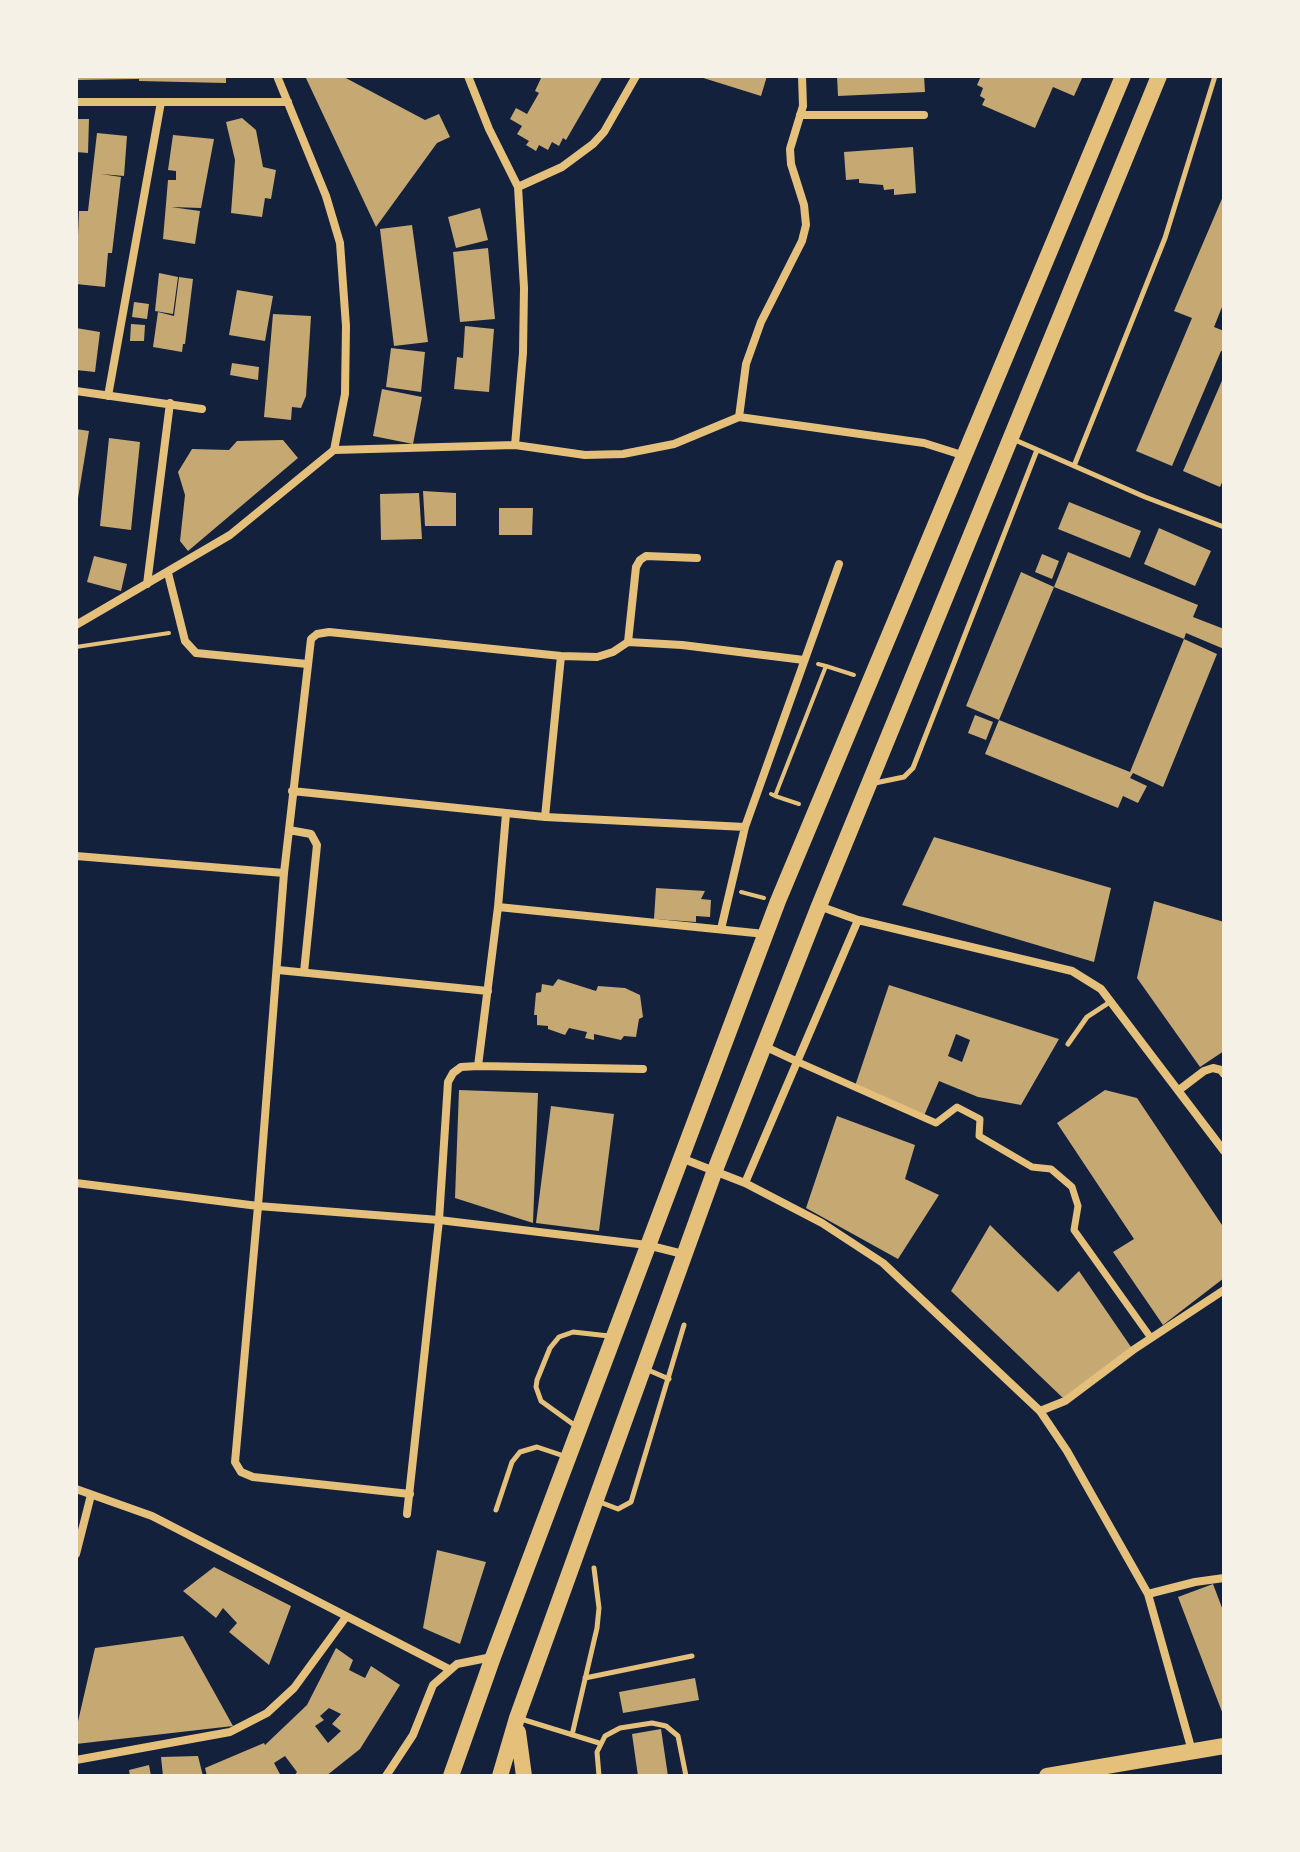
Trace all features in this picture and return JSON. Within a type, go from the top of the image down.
[{"type":"main road","points":[[451,1776],[778,901],[1123,76]]},
{"type":"main road","points":[[500,1776],[517,1718],[715,1170],[819,906],[1159,76]]},
{"type":"main road","points":[[517,1718],[519,1755],[524,1776]]},
{"type":"main road","points":[[1047,1776],[1224,1746]]},
{"type":"street","points":[[277,76],[326,196],[340,243],[346,326],[345,394],[334,450]]},
{"type":"street","points":[[468,76],[489,129],[518,187],[524,288],[523,353],[515,445]]},
{"type":"street","points":[[518,187],[562,167],[593,144],[604,132],[636,76]]},
{"type":"street","points":[[739,417],[746,364],[761,322],[802,241],[806,225],[790,149],[803,106],[802,76]]},
{"type":"street","points":[[76,102],[288,102]]},
{"type":"street","points":[[108,396],[161,102]]},
{"type":"street","points":[[800,115],[924,115]]},
{"type":"street","points":[[76,391],[202,409]]},
{"type":"street","points":[[147,584],[170,403]]},
{"type":"street","points":[[76,625],[230,535],[334,450],[515,445],[585,455],[623,454],[674,444],[739,417],[924,443],[966,456]]},
{"type":"street","points":[[628,642],[636,567],[640,560],[646,556],[697,558]]},
{"type":"street","points":[[721,929],[745,827],[839,564]]},
{"type":"street","points":[[168,573],[189,649],[196,653],[307,664]]},
{"type":"street","points":[[410,1494],[253,1477],[237,1467],[235,1455],[284,873],[311,639],[317,634],[329,632],[597,657],[613,652],[628,642],[682,645],[804,660]]},
{"type":"street","points":[[545,817],[561,656]]},
{"type":"street","points":[[292,791],[506,814],[745,827]]},
{"type":"street","points":[[478,1066],[506,814]]},
{"type":"street","points":[[289,830],[311,834],[317,845],[304,972]]},
{"type":"street","points":[[76,856],[284,873]]},
{"type":"street","points":[[819,906],[858,920],[1072,971],[1101,989],[1224,1151]]},
{"type":"street","points":[[498,907],[765,934]]},
{"type":"street","points":[[745,1183],[858,920]]},
{"type":"street","points":[[278,970],[488,991]]},
{"type":"street","points":[[766,1047],[936,1123],[957,1107],[980,1119],[979,1136],[1032,1167],[1051,1169],[1072,1187],[1078,1206],[1074,1230],[1151,1338]]},
{"type":"street","points":[[407,1514],[439,1220],[448,1082],[461,1067],[643,1069]]},
{"type":"street","points":[[1179,1090],[1204,1071],[1213,1068],[1224,1074]]},
{"type":"street","points":[[681,1157],[745,1183],[822,1223],[883,1263],[1040,1411],[1067,1451],[1148,1594],[1192,1751]]},
{"type":"street","points":[[76,1183],[258,1206],[439,1220],[647,1245],[683,1254]]},
{"type":"street","points":[[1040,1411],[1065,1401],[1151,1338],[1224,1290]]},
{"type":"street","points":[[76,1489],[152,1516],[449,1669]]},
{"type":"street","points":[[76,1554],[91,1495]]},
{"type":"street","points":[[1148,1594],[1224,1578]]},
{"type":"street","points":[[76,1760],[230,1732],[267,1713],[294,1688],[346,1617]]},
{"type":"street","points":[[386,1776],[413,1735],[433,1685],[449,1669],[466,1661],[493,1657]]},
{"type":"lane","points":[[1074,466],[1165,238],[1215,76]]},
{"type":"lane","points":[[1012,438],[1145,497],[1224,527]]},
{"type":"lane","points":[[870,784],[904,777],[913,768],[1037,450]]},
{"type":"lane","points":[[1068,1044],[1087,1017],[1110,1002]]},
{"type":"lane","points":[[596,1500],[618,1509],[631,1502],[684,1325]]},
{"type":"lane","points":[[580,1429],[541,1401],[537,1380],[550,1348],[559,1337],[580,1332],[614,1336]]},
{"type":"lane","points":[[642,1368],[669,1379]]},
{"type":"lane","points":[[496,1510],[512,1462],[520,1452],[537,1447],[569,1457]]},
{"type":"lane","points":[[572,1735],[599,1608],[594,1568]]},
{"type":"lane","points":[[585,1678],[692,1656]]},
{"type":"lane","points":[[517,1718],[599,1743]]},
{"type":"lane","points":[[599,1776],[599,1743],[612,1731],[652,1723],[673,1730],[681,1743],[686,1776]]},
{"type":"path","points":[[76,647],[182,631]]},
{"type":"path","points":[[804,660],[871,680]]},
{"type":"path","points":[[775,796],[826,666]]},
{"type":"path","points":[[758,791],[817,810]]},
{"type":"path","points":[[730,890],[778,901]]},
{"type":"building","points":[[76,76],[226,76],[226,83],[76,80]]},
{"type":"building","points":[[305,76],[342,76],[425,120],[439,114],[450,137],[437,143],[376,227]]},
{"type":"building","points":[[542,76],[603,76],[566,140],[563,138],[559,146],[552,142],[548,150],[539,145],[536,151],[526,145],[529,141],[517,134],[522,126],[510,119],[516,108],[527,114],[539,93],[535,91]]},
{"type":"building","points":[[697,76],[767,76],[761,96]]},
{"type":"building","points":[[837,76],[924,76],[925,92],[838,96]]},
{"type":"building","points":[[981,76],[1083,76],[1074,96],[1053,87],[1035,128],[982,105],[985,99],[980,96],[983,88],[977,85]]},
{"type":"building","points":[[242,118],[256,130],[263,167],[276,170],[271,199],[265,198],[262,217],[231,213],[235,160],[226,122]]},
{"type":"building","points":[[77,119],[89,119],[88,153],[76,152]]},
{"type":"building","points":[[97,133],[127,136],[124,176],[101,174],[121,177],[105,287],[76,284],[79,211],[88,211]]},
{"type":"building","points":[[173,135],[214,139],[201,208],[171,207],[200,211],[195,244],[163,239],[168,180],[176,180],[176,171],[168,170]]},
{"type":"building","points":[[913,147],[916,193],[894,195],[894,189],[884,190],[883,185],[859,183],[859,179],[846,180],[844,152]]},
{"type":"building","points":[[1224,194],[1224,302],[1214,327],[1224,331],[1224,352],[1221,351],[1172,466],[1136,451],[1192,318],[1174,311]]},
{"type":"building","points":[[480,208],[488,240],[456,248],[448,217]]},
{"type":"building","points":[[412,225],[428,342],[394,346],[380,229]]},
{"type":"building","points":[[488,248],[495,319],[460,322],[453,252]]},
{"type":"building","points":[[159,273],[178,277],[173,314],[155,311]]},
{"type":"building","points":[[179,277],[193,279],[182,352],[153,347],[158,312],[174,316]]},
{"type":"building","points":[[237,290],[273,296],[265,341],[229,335]]},
{"type":"building","points":[[134,302],[149,304],[147,319],[132,317]]},
{"type":"building","points":[[273,314],[311,316],[306,396],[301,408],[292,407],[291,420],[264,417]]},
{"type":"building","points":[[131,324],[145,325],[144,341],[130,341]]},
{"type":"building","points":[[465,326],[494,329],[489,392],[454,389],[457,357],[463,358]]},
{"type":"building","points":[[76,328],[100,332],[95,372],[76,370]]},
{"type":"building","points":[[391,348],[425,352],[421,392],[386,387]]},
{"type":"building","points":[[232,363],[259,367],[258,380],[230,375]]},
{"type":"building","points":[[1224,376],[1224,478],[1220,487],[1183,471]]},
{"type":"building","points":[[382,389],[422,397],[413,444],[373,436]]},
{"type":"building","points":[[76,429],[89,431],[78,498],[76,498]]},
{"type":"building","points":[[109,438],[140,442],[131,530],[100,526]]},
{"type":"building","points":[[283,440],[298,458],[188,551],[180,541],[185,495],[178,472],[192,449],[229,450],[237,441]]},
{"type":"building","points":[[423,491],[456,493],[456,526],[425,526]]},
{"type":"building","points":[[419,493],[422,539],[381,540],[380,494]]},
{"type":"building","points":[[1069,502],[1141,531],[1130,558],[1058,529]]},
{"type":"building","points":[[499,508],[533,508],[532,535],[499,535]]},
{"type":"building","points":[[1159,528],[1211,551],[1195,586],[1144,564]]},
{"type":"building","points":[[1068,552],[1198,605],[1193,617],[1224,629],[1224,649],[1186,633],[1184,639],[1054,587]]},
{"type":"building","points":[[1042,554],[1059,561],[1052,579],[1035,572]]},
{"type":"building","points":[[94,556],[127,564],[121,591],[87,582]]},
{"type":"building","points":[[1021,572],[1054,587],[999,720],[966,706]]},
{"type":"building","points":[[1184,639],[1217,654],[1163,787],[1133,773],[1130,778],[1147,786],[1138,803],[1123,796],[1118,808],[985,754],[999,720],[1130,772]]},
{"type":"building","points":[[975,715],[993,722],[986,740],[968,733]]},
{"type":"building","points":[[934,837],[1111,888],[1094,962],[902,905]]},
{"type":"building","points":[[656,888],[705,891],[701,899],[711,900],[710,917],[696,916],[696,922],[654,919]]},
{"type":"building","points":[[1154,901],[1224,922],[1224,1051],[1200,1067],[1137,978]]},
{"type":"building","points":[[558,979],[596,991],[598,986],[625,988],[640,995],[643,1017],[639,1019],[636,1037],[624,1036],[621,1040],[594,1034],[594,1040],[585,1038],[587,1032],[569,1028],[565,1035],[548,1029],[548,1026],[537,1025],[537,1015],[534,1015],[536,993],[541,992],[542,984],[553,986]]},
{"type":"building","points":[[889,985],[1059,1039],[1021,1105],[978,1097],[939,1081],[923,1118],[855,1086]],"holes":[[[956,1034],[970,1040],[962,1062],[948,1056]]]},
{"type":"building","points":[[459,1090],[538,1093],[533,1223],[455,1198]]},
{"type":"building","points":[[1105,1090],[1137,1098],[1224,1228],[1224,1278],[1163,1325],[1113,1252],[1134,1239],[1057,1123]]},
{"type":"building","points":[[551,1106],[614,1114],[599,1231],[536,1223]]},
{"type":"building","points":[[837,1116],[915,1145],[905,1179],[939,1195],[898,1259],[806,1208]]},
{"type":"building","points":[[990,1225],[1058,1292],[1079,1271],[1131,1347],[1063,1398],[951,1291]]},
{"type":"building","points":[[437,1550],[486,1562],[460,1644],[423,1628]]},
{"type":"building","points":[[214,1567],[291,1606],[269,1665],[229,1632],[237,1623],[223,1608],[216,1618],[183,1591]]},
{"type":"building","points":[[1213,1584],[1224,1613],[1224,1717],[1178,1597]]},
{"type":"building","points":[[183,1636],[233,1726],[76,1744],[76,1730],[95,1648]]},
{"type":"building","points":[[336,1648],[353,1660],[349,1670],[365,1678],[371,1666],[400,1685],[360,1749],[326,1776],[294,1776],[297,1772],[285,1756],[274,1763],[281,1776],[207,1776],[205,1768],[265,1745],[307,1705]],"holes":[[[329,1708],[341,1714],[332,1724],[341,1731],[328,1743],[315,1726],[324,1720],[320,1716]]]},
{"type":"building","points":[[695,1678],[699,1700],[623,1713],[619,1692]]},
{"type":"building","points":[[661,1729],[668,1776],[638,1776],[632,1734]]},
{"type":"building","points":[[198,1756],[203,1776],[163,1776],[161,1757]]},
{"type":"building","points":[[149,1765],[151,1776],[130,1776],[129,1770]]}]
